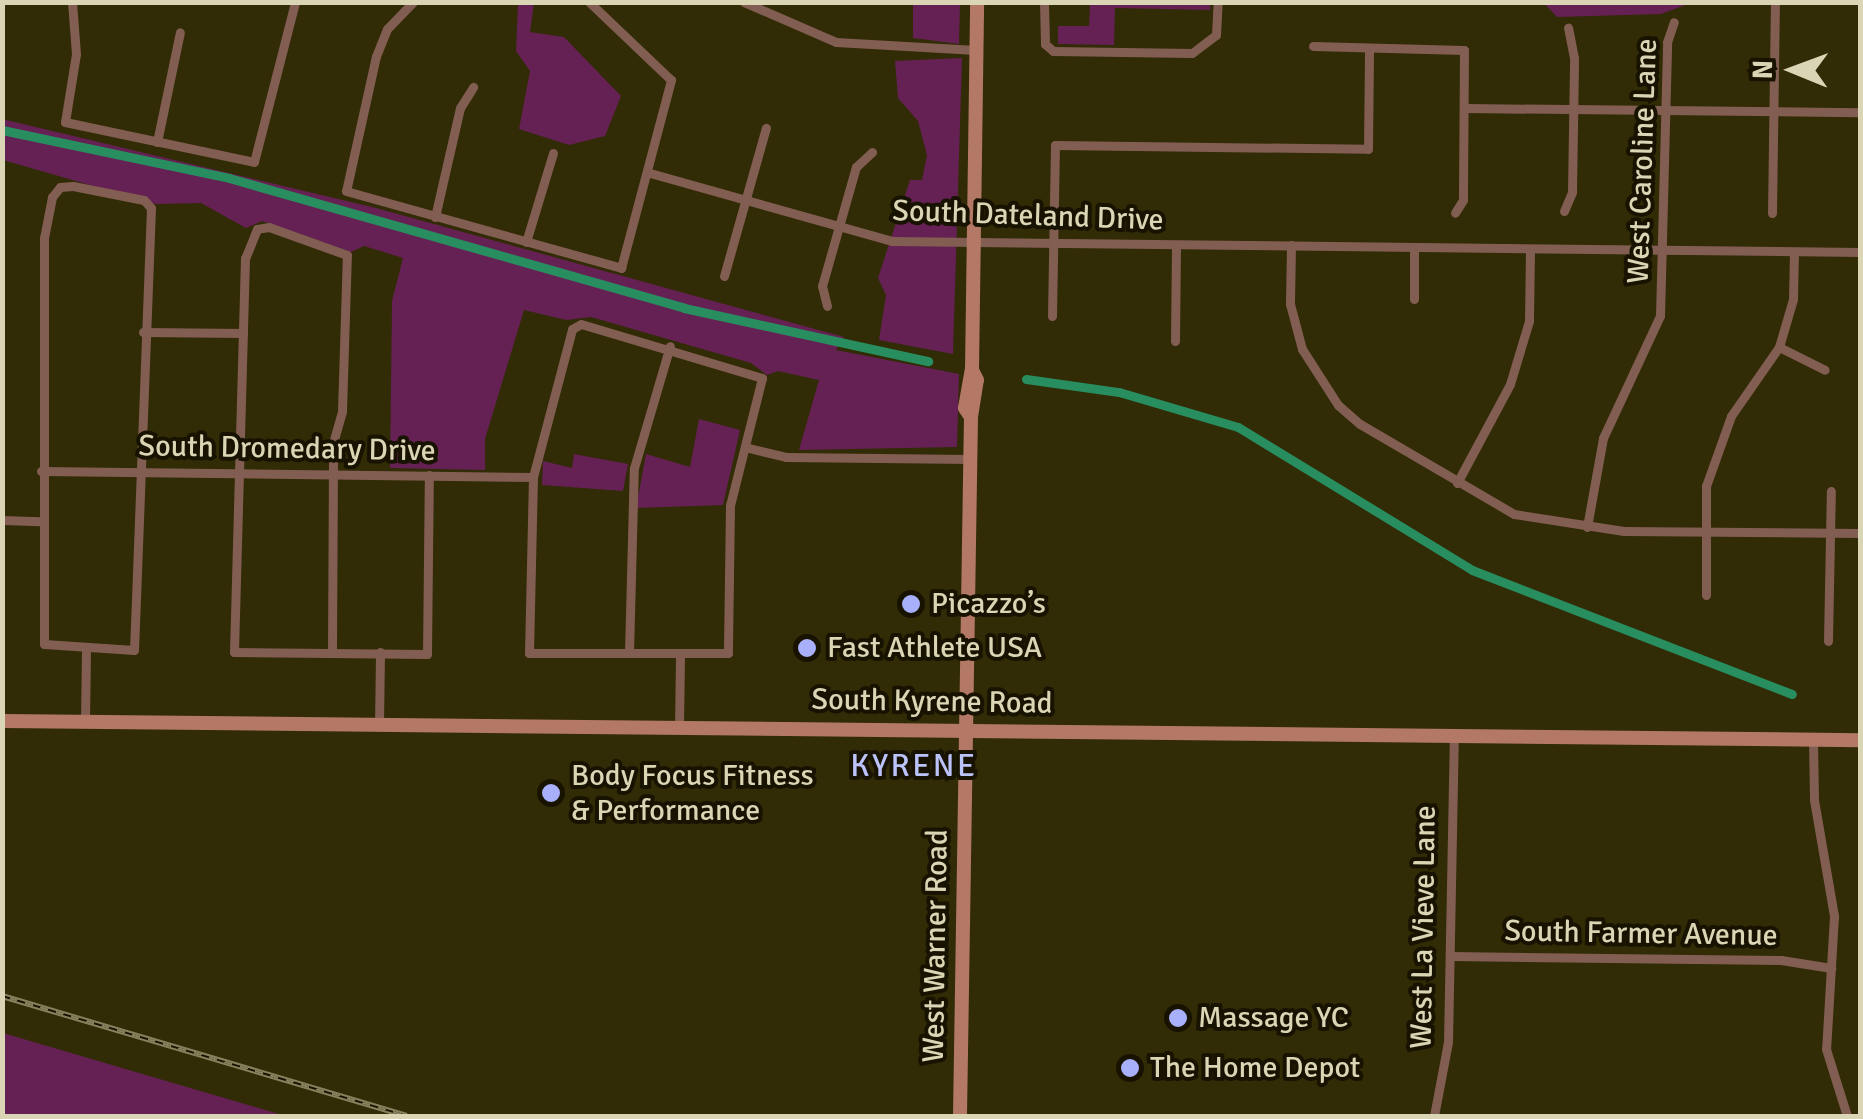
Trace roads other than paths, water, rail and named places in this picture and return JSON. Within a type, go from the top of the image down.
[{"type":"main road","name":"West Warner Road","points":[[960,1116],[971,459],[971,417],[965,392],[972,370],[977,2]]},
{"type":"main road","name":"South Kyrene Road","points":[[2,721],[1860,740]]},
{"type":"street","points":[[72,2],[76,54],[65,122],[254,162],[295,2]]},
{"type":"street","points":[[413,2],[387,29],[376,56],[346,191],[621,268],[650,173],[672,80],[589,2]]},
{"type":"street","points":[[744,2],[836,42],[976,50]]},
{"type":"street","points":[[1044,2],[1044,44],[1053,51],[1192,53],[1210,44],[1218,2]]},
{"type":"street","points":[[1772,213],[1776,2]]},
{"type":"street","name":"West Caroline Lane","points":[[1587,527],[1603,438],[1660,316],[1665,250],[1666,112],[1674,22]]},
{"type":"street","points":[[1564,211],[1572,192],[1568,28]]},
{"type":"street","points":[[157,142],[180,32]]},
{"type":"street","points":[[1312,46],[1464,50],[1464,200],[1455,212]]},
{"type":"street","points":[[1052,316],[1055,145],[1368,148],[1369,48]]},
{"type":"street","points":[[435,218],[460,108],[473,87]]},
{"type":"street","points":[[1465,108],[1860,112]]},
{"type":"street","points":[[724,276],[766,128]]},
{"type":"street","points":[[827,306],[822,286],[856,166],[872,152]]},
{"type":"street","points":[[526,242],[553,153]]},
{"type":"street","name":"South Dateland Drive","points":[[650,173],[892,240],[1860,252]]},
{"type":"street","points":[[60,186],[144,200],[151,208],[137,472],[134,650],[44,644],[41,472],[44,238],[60,186]]},
{"type":"street","points":[[332,652],[332,474],[342,410],[347,255],[269,227],[257,229],[245,258],[234,652],[427,654],[428,475]]},
{"type":"street","points":[[1176,245],[1176,341]]},
{"type":"street","points":[[1291,245],[1290,304],[1314,374],[1360,424],[1514,514],[1587,527],[1860,533]]},
{"type":"street","points":[[1414,248],[1414,298]]},
{"type":"street","points":[[1457,483],[1514,368],[1529,321],[1530,248]]},
{"type":"street","points":[[1706,595],[1705,530],[1715,450],[1779,346],[1793,300],[1794,252]]},
{"type":"street","points":[[574,325],[670,346],[762,378],[728,518],[728,653],[530,653],[533,477],[574,325]]},
{"type":"street","points":[[143,332],[243,333]]},
{"type":"street","points":[[629,653],[634,468],[670,346]]},
{"type":"street","points":[[1779,346],[1825,370]]},
{"type":"street","points":[[745,447],[786,457],[971,459]]},
{"type":"street","name":"South Dromedary Drive","points":[[41,472],[533,477]]},
{"type":"street","points":[[1828,640],[1831,490]]},
{"type":"street","points":[[2,520],[40,521]]},
{"type":"street","points":[[85,722],[86,649]]},
{"type":"street","points":[[379,725],[380,652]]},
{"type":"street","points":[[679,728],[680,653]]},
{"type":"street","name":"West La Vieve Lane","points":[[1434,1116],[1446,1062],[1454,738]]},
{"type":"street","points":[[1813,740],[1814,800],[1834,916],[1826,1049],[1846,1116]]},
{"type":"street","name":"South Farmer Avenue","points":[[1450,956],[1782,960],[1831,968]]},
{"type":"waterway","points":[[2,130],[229,178],[684,308],[928,361]]},
{"type":"waterway","points":[[1026,379],[1119,392],[1238,427],[1472,570],[1792,694]]},
{"type":"railway","points":[[2,996],[407,1116]]},
{"type":"place","name":"Picazzo’s","points":[[911,604]]},
{"type":"place","name":"Fast Athlete USA","points":[[807,648]]},
{"type":"place","name":"Body Focus Fitness & Performance","points":[[551,793]]},
{"type":"place","name":"Massage YC","points":[[1178,1018]]},
{"type":"place","name":"The Home Depot","points":[[1130,1068]]},
{"type":"district","name":"KYRENE","points":[[914,766]]}]
